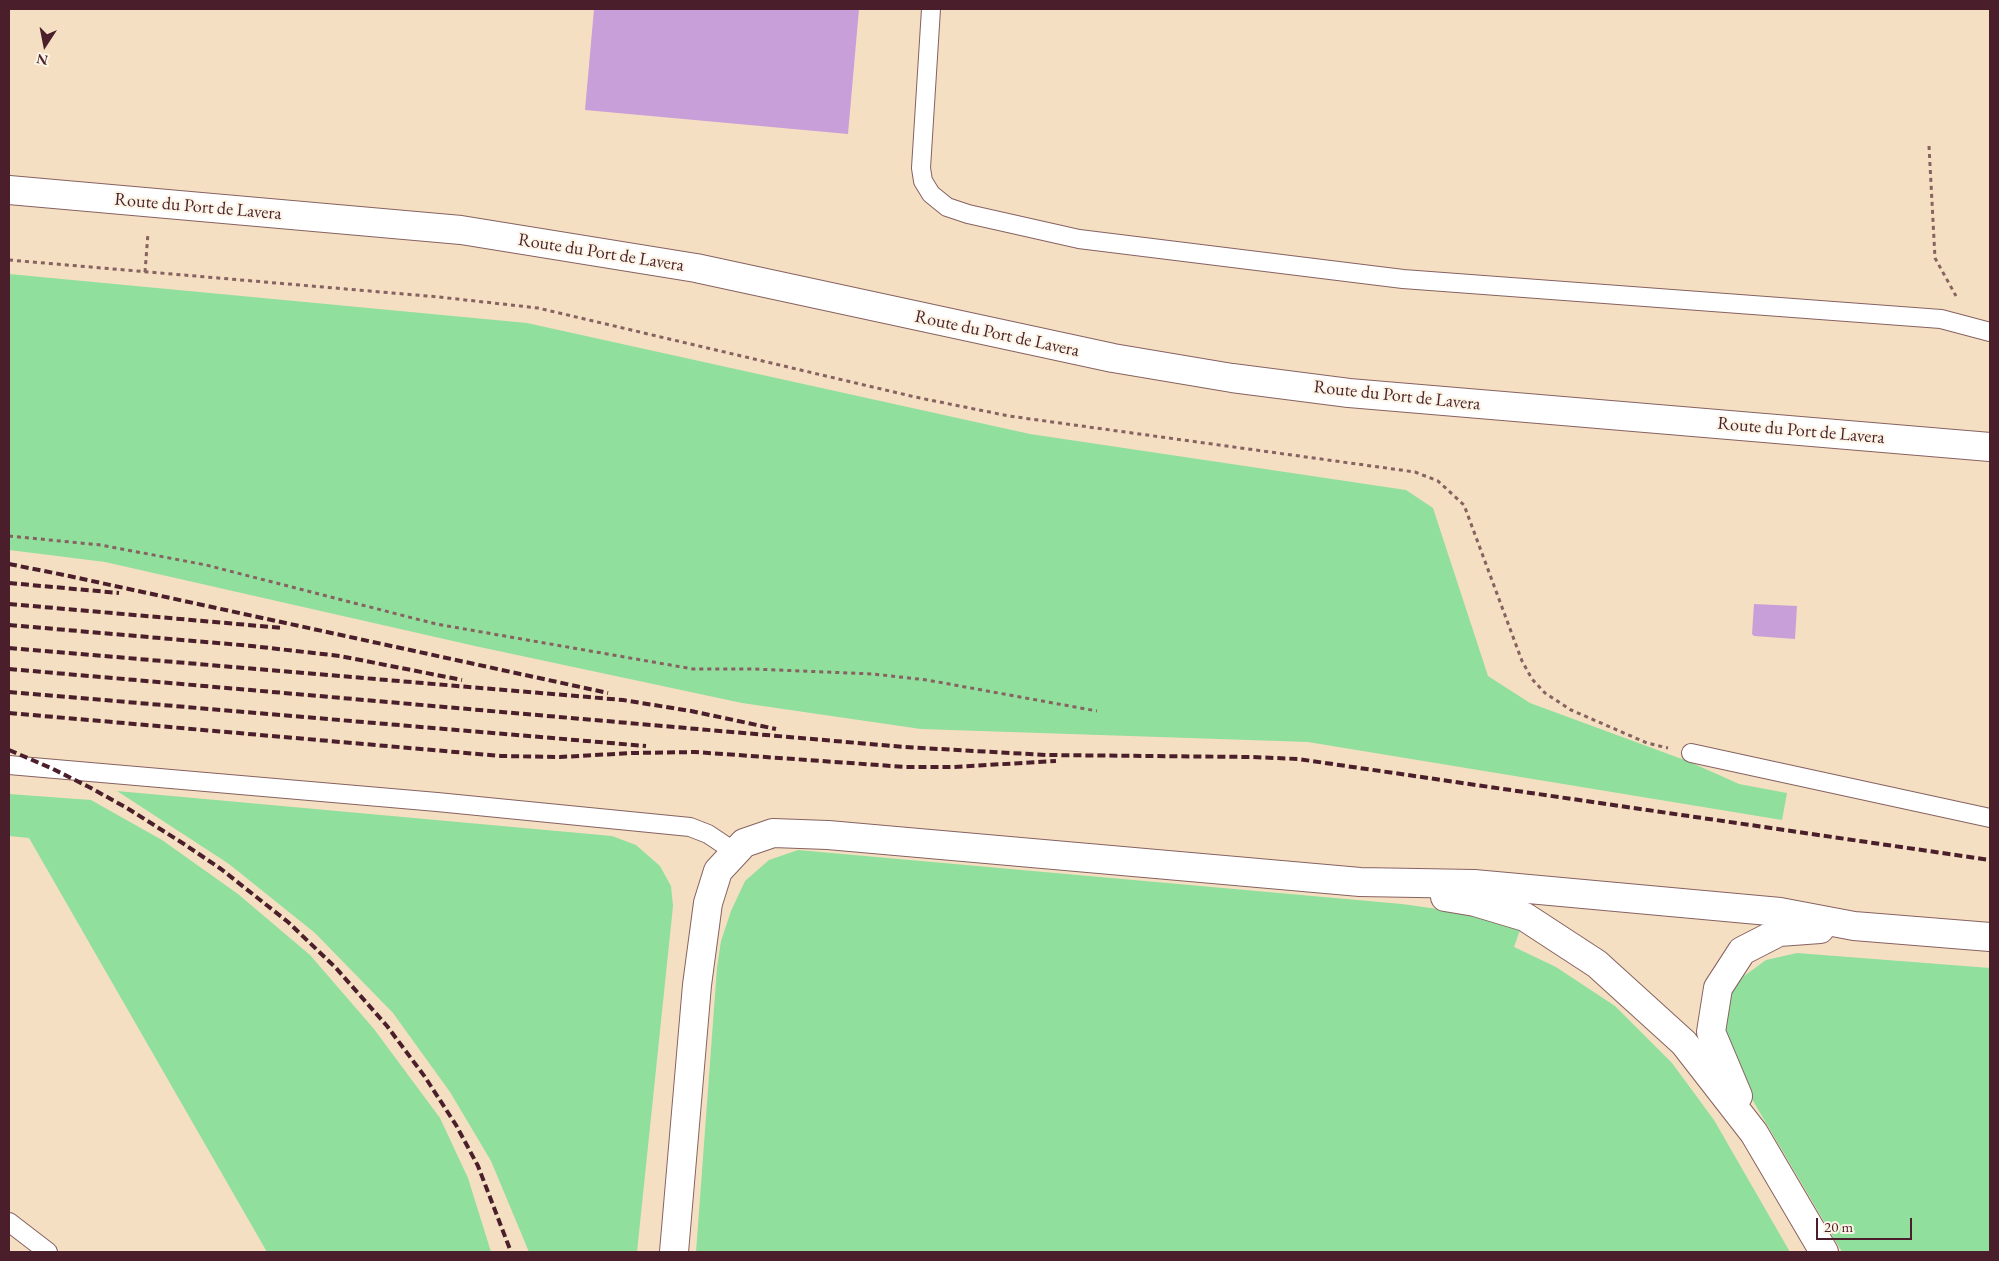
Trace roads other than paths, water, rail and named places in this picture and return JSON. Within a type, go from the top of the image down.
[{"type":"street","name":"Route du Port de Lavera","points":[[9,190],[470,231],[696,268],[1113,358],[1232,378],[1358,394],[1990,447]]},
{"type":"street","points":[[674,1252],[697,985],[708,903],[718,871],[734,852],[744,843],[773,833],[828,835],[1360,882],[1474,884],[1780,912],[1854,926],[1990,936]]},
{"type":"street","points":[[1360,882],[1475,902],[1524,917],[1597,964],[1684,1042],[1754,1133],[1824,1252]]},
{"type":"street","points":[[1754,1133],[1711,1032],[1718,988],[1742,951],[1779,932],[1854,926]]},
{"type":"lane","points":[[931,9],[921,168],[923,181],[931,194],[947,207],[968,214],[1079,239],[1403,279],[1941,319],[1990,332]]},
{"type":"lane","points":[[1691,753],[1990,818]]},
{"type":"lane","points":[[9,765],[437,802],[690,827],[708,834],[734,852]]},
{"type":"lane","points":[[9,1222],[48,1252]]},
{"type":"railway","points":[[9,564],[608,693]]},
{"type":"railway","points":[[9,583],[119,593]]},
{"type":"railway","points":[[9,604],[283,628]]},
{"type":"railway","points":[[9,625],[252,646],[340,656],[462,680]]},
{"type":"railway","points":[[9,648],[623,700],[691,711],[776,729]]},
{"type":"railway","points":[[9,669],[904,747],[1046,755],[1298,759],[1990,860]]},
{"type":"railway","points":[[9,692],[646,746]]},
{"type":"railway","points":[[9,713],[501,756],[560,757],[695,752],[906,767],[953,767],[1056,761]]},
{"type":"railway","points":[[9,750],[89,787],[127,808],[184,844],[221,869],[288,922],[336,968],[387,1026],[425,1077],[456,1125],[478,1166],[511,1252]]}]
